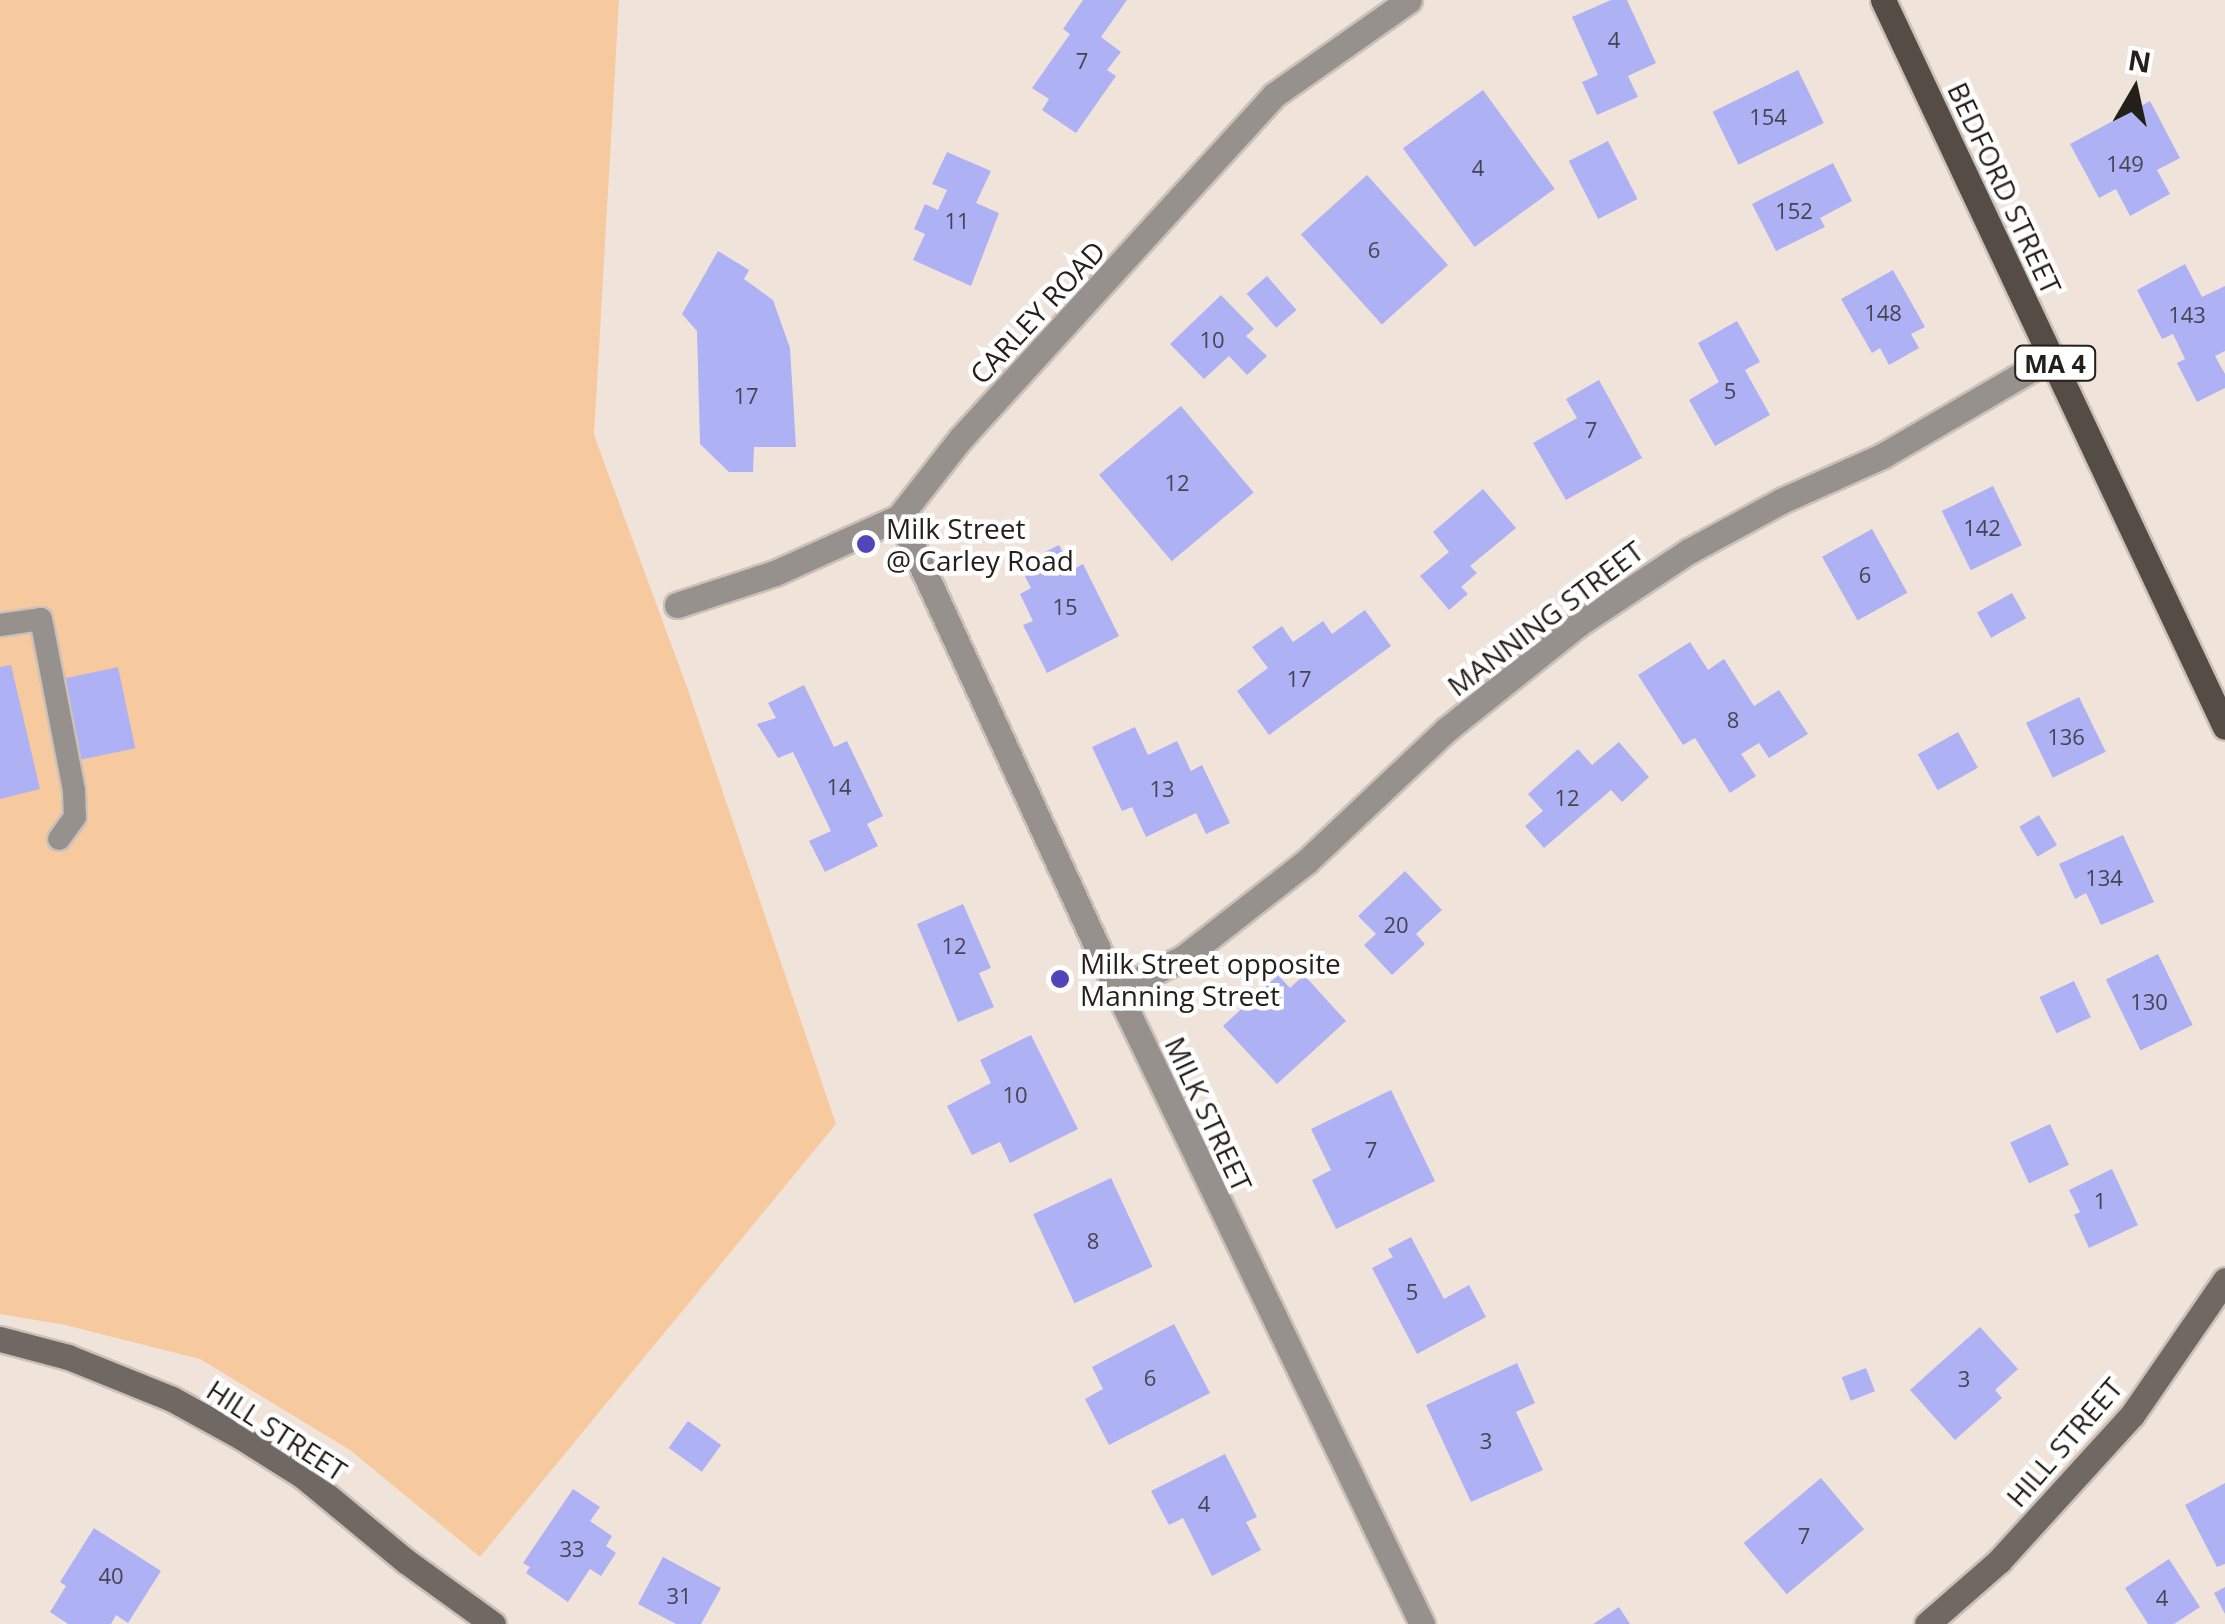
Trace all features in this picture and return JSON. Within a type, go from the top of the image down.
[{"type":"main road","name":"BEDFORD STREET","points":[[1883,0],[2225,728]]},
{"type":"street","name":"CARLEY ROAD","points":[[677,605],[774,573],[899,517],[961,438],[1274,96],[1408,0]]},
{"type":"street","name":"MANNING STREET","points":[[1116,990],[1183,958],[1263,896],[1446,730],[1577,625],[1688,551],[1882,456],[2052,357]]},
{"type":"street","name":"MILK STREET","points":[[899,517],[1116,990],[1422,1624]]},
{"type":"street","name":"HILL STREET","points":[[1927,1624],[2000,1561],[2132,1415],[2225,1280]]},
{"type":"street","name":"HILL STREET","points":[[0,1338],[68,1357],[172,1399],[242,1437],[302,1476],[407,1562],[494,1624]]},
{"type":"lane","points":[[0,626],[41,619],[74,791],[75,818],[59,839]]},
{"type":"shaded area","points":[[0,0],[619,0],[594,435],[688,690],[836,1124],[480,1557],[350,1450],[200,1359],[65,1325],[0,1314]]},
{"type":"building","points":[[1083,0],[1127,0],[1101,37],[1121,52],[1107,70],[1116,76],[1076,133],[1042,110],[1049,99],[1032,88],[1070,34],[1063,29]]},
{"type":"building","points":[[1611,0],[1627,0],[1656,63],[1628,76],[1638,97],[1597,115],[1582,82],[1598,75],[1572,17]]},
{"type":"building","points":[[1798,70],[1824,123],[1738,165],[1713,112]]},
{"type":"building","points":[[1483,90],[1555,189],[1475,247],[1403,148]]},
{"type":"building","points":[[2150,101],[2180,158],[2157,170],[2170,194],[2130,216],[2116,189],[2099,198],[2070,144]]},
{"type":"building","points":[[1608,141],[1638,199],[1598,219],[1569,161]]},
{"type":"building","points":[[947,152],[991,171],[976,203],[999,213],[971,286],[913,260],[925,234],[914,229],[925,204],[938,210],[947,190],[932,184]]},
{"type":"building","points":[[1833,163],[1852,201],[1820,218],[1825,227],[1776,251],[1752,204]]},
{"type":"building","points":[[1367,175],[1448,265],[1382,324],[1301,235]]},
{"type":"building","points":[[718,251],[749,270],[744,279],[773,300],[790,348],[796,447],[754,447],[753,472],[729,472],[700,444],[697,331],[682,314]]},
{"type":"building","points":[[2185,264],[2202,297],[2225,286],[2225,351],[2215,356],[2225,374],[2225,388],[2197,402],[2177,363],[2185,359],[2173,334],[2162,339],[2137,290]]},
{"type":"building","points":[[1893,270],[1925,327],[1911,334],[1919,348],[1889,365],[1880,348],[1872,353],[1841,299]]},
{"type":"building","points":[[1267,276],[1297,310],[1276,328],[1247,294]]},
{"type":"building","points":[[1221,295],[1254,329],[1246,336],[1267,356],[1247,375],[1229,356],[1204,379],[1170,344]]},
{"type":"building","points":[[1737,321],[1760,362],[1745,370],[1770,415],[1715,446],[1689,400],[1719,382],[1698,343]]},
{"type":"building","points":[[1599,380],[1642,458],[1566,500],[1533,443],[1577,418],[1566,399]]},
{"type":"building","points":[[1181,406],[1254,493],[1172,561],[1099,475]]},
{"type":"building","points":[[1993,486],[2022,545],[1971,570],[1942,511]]},
{"type":"building","points":[[1483,489],[1516,528],[1470,566],[1477,573],[1461,587],[1468,594],[1449,610],[1420,576],[1449,552],[1433,532]]},
{"type":"building","points":[[1872,529],[1907,593],[1858,620],[1822,557]]},
{"type":"building","points":[[1059,545],[1072,570],[1083,564],[1119,636],[1047,673],[1023,625],[1033,621],[1020,594],[1031,588],[1019,565]]},
{"type":"building","points":[[2012,593],[2026,618],[1991,638],[1977,612]]},
{"type":"building","points":[[1365,610],[1391,646],[1269,735],[1237,691],[1268,668],[1252,647],[1282,626],[1293,642],[1323,621],[1332,634]]},
{"type":"building","points":[[1690,642],[1708,670],[1724,659],[1754,706],[1779,690],[1808,734],[1769,758],[1759,743],[1741,754],[1756,776],[1730,793],[1695,738],[1683,745],[1638,675]]},
{"type":"building","points":[[11,665],[40,789],[0,799],[0,667]]},
{"type":"building","points":[[118,667],[135,748],[76,761],[58,680]]},
{"type":"building","points":[[804,685],[834,747],[847,741],[883,816],[867,824],[878,846],[825,872],[809,841],[831,831],[793,752],[778,758],[757,724],[776,718],[768,703]]},
{"type":"building","points":[[2079,697],[2106,752],[2053,778],[2026,723]]},
{"type":"building","points":[[1135,727],[1148,755],[1177,741],[1191,771],[1202,765],[1230,823],[1206,834],[1196,813],[1146,837],[1132,807],[1122,811],[1092,747]]},
{"type":"building","points":[[1958,732],[1978,768],[1938,790],[1918,754]]},
{"type":"building","points":[[1619,742],[1649,777],[1622,802],[1611,790],[1544,848],[1525,826],[1543,811],[1528,794],[1578,749],[1592,765]]},
{"type":"building","points":[[2039,815],[2057,845],[2037,857],[2019,827]]},
{"type":"building","points":[[2123,835],[2154,902],[2101,925],[2086,893],[2075,899],[2059,864]]},
{"type":"building","points":[[1405,871],[1442,910],[1416,934],[1425,944],[1392,975],[1364,945],[1376,934],[1358,916]]},
{"type":"building","points":[[963,904],[991,968],[979,973],[994,1007],[958,1022],[917,924]]},
{"type":"building","points":[[2158,954],[2193,1025],[2141,1050],[2106,979]]},
{"type":"building","points":[[1278,975],[1290,988],[1304,975],[1346,1021],[1277,1084],[1223,1026]]},
{"type":"building","points":[[2074,981],[2091,1017],[2056,1033],[2040,997]]},
{"type":"building","points":[[1031,1035],[1078,1129],[1010,1163],[1000,1142],[972,1155],[947,1106],[991,1083],[980,1060]]},
{"type":"building","points":[[1391,1090],[1435,1181],[1336,1229],[1312,1180],[1331,1170],[1311,1129]]},
{"type":"building","points":[[2050,1124],[2069,1165],[2029,1183],[2010,1143]]},
{"type":"building","points":[[2112,1169],[2138,1225],[2089,1248],[2074,1215],[2080,1212],[2069,1190]]},
{"type":"building","points":[[1111,1178],[1152,1267],[1074,1303],[1033,1214]]},
{"type":"building","points":[[1411,1237],[1444,1299],[1469,1285],[1486,1317],[1417,1354],[1372,1268],[1393,1257],[1388,1249]]},
{"type":"building","points":[[1174,1324],[1210,1393],[1109,1445],[1085,1399],[1103,1389],[1092,1367]]},
{"type":"building","points":[[1980,1327],[2018,1369],[1995,1390],[2002,1398],[1955,1440],[1910,1390]]},
{"type":"building","points":[[1517,1363],[1535,1403],[1516,1412],[1543,1470],[1471,1502],[1426,1405]]},
{"type":"building","points":[[1866,1368],[1875,1391],[1851,1401],[1842,1377]]},
{"type":"building","points":[[688,1421],[721,1445],[702,1472],[669,1448]]},
{"type":"building","points":[[1225,1454],[1257,1517],[1246,1522],[1261,1550],[1212,1576],[1183,1518],[1169,1525],[1151,1491]]},
{"type":"building","points":[[1821,1478],[1864,1529],[1787,1594],[1744,1543]]},
{"type":"building","points":[[2225,1483],[2225,1564],[2217,1567],[2185,1505]]},
{"type":"building","points":[[573,1489],[600,1507],[590,1521],[612,1536],[606,1546],[616,1553],[601,1576],[590,1569],[568,1602],[526,1573],[530,1567],[523,1563]]},
{"type":"building","points":[[94,1528],[161,1571],[128,1623],[116,1615],[111,1624],[68,1624],[50,1612],[66,1586],[60,1582]]},
{"type":"building","points":[[663,1557],[721,1588],[701,1624],[676,1624],[638,1604]]},
{"type":"building","points":[[2169,1559],[2200,1607],[2174,1624],[2148,1624],[2125,1588]]},
{"type":"building","points":[[2225,1587],[2225,1614],[2214,1593]]},
{"type":"building","points":[[1619,1607],[1630,1624],[1593,1624]]},
{"type":"place","name":"Milk Street @ Carley Road","points":[[866,544]]},
{"type":"place","name":"Milk Street opposite Manning Street","points":[[1060,979]]}]
